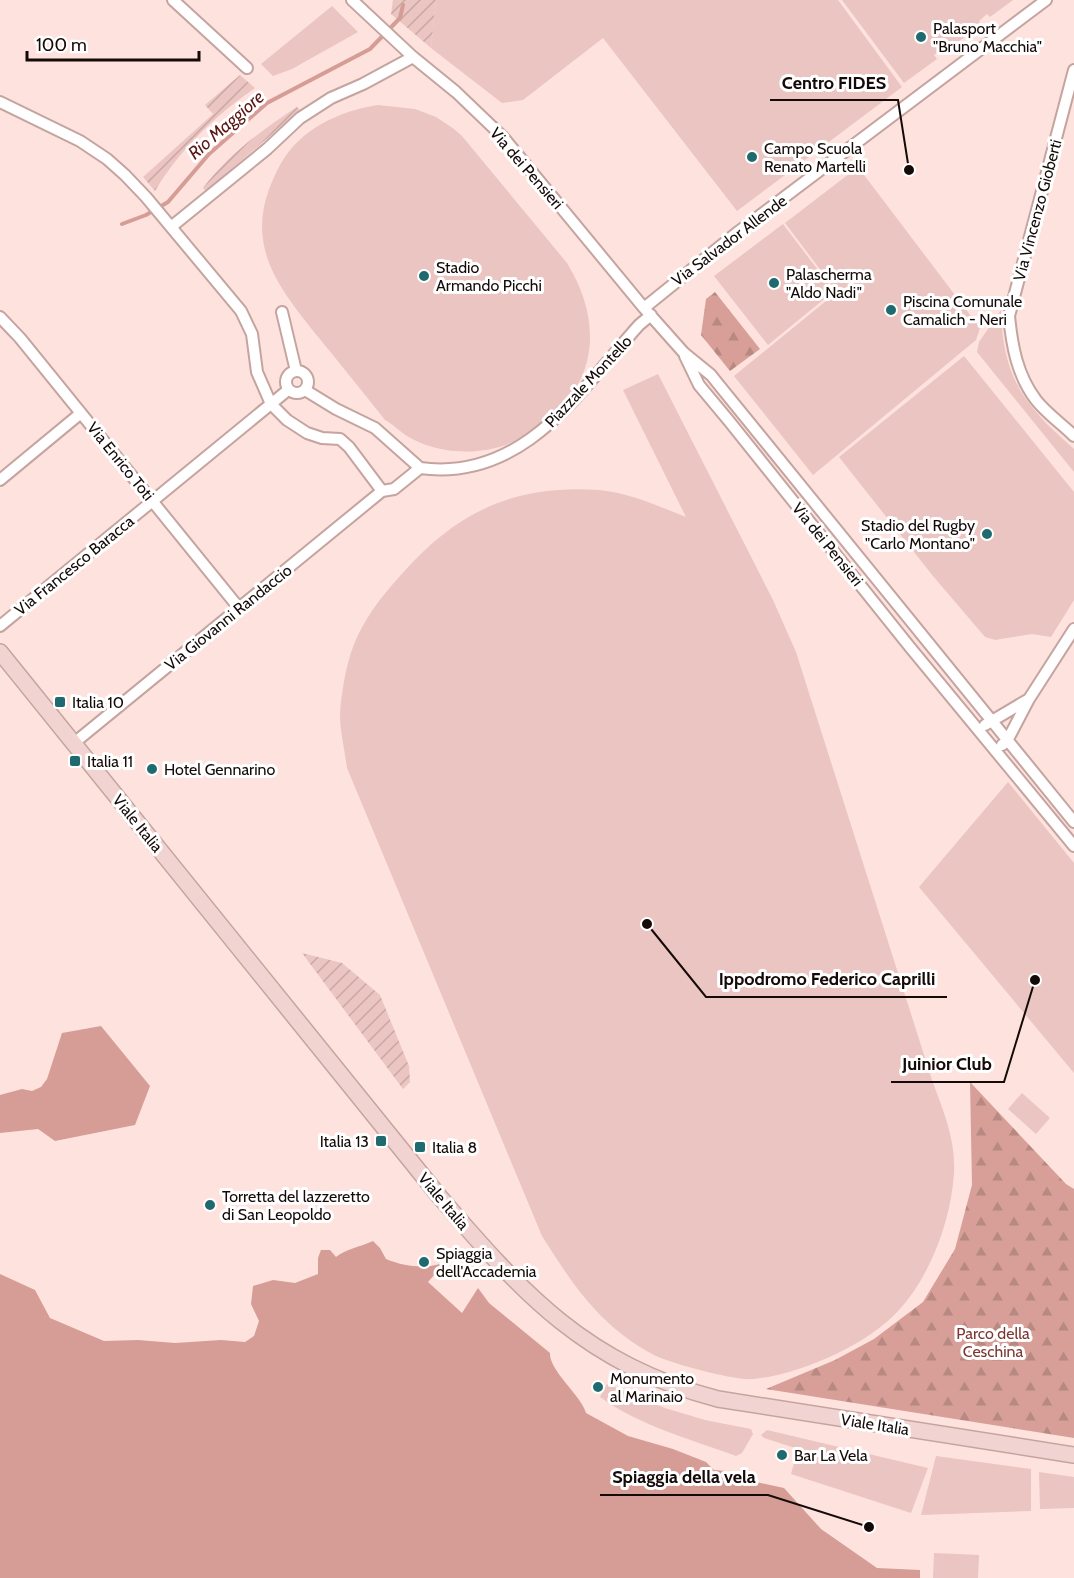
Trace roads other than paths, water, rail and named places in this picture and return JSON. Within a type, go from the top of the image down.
[{"type":"main road","name":"Viale Italia","points":[[0,652],[439,1196],[511,1277],[551,1315],[586,1342],[640,1372],[693,1392],[724,1400],[1074,1455]]},
{"type":"street","points":[[173,0],[247,68]]},
{"type":"street","name":"Via dei Pensieri","points":[[352,0],[503,137],[647,311],[684,352],[711,375],[1074,822]]},
{"type":"street","name":"Via Salvador Allende","points":[[647,311],[738,232],[1046,0]]},
{"type":"street","points":[[167,223],[267,149],[300,118],[331,98],[413,57]]},
{"type":"street","name":"Via Vincenzo Gioberti","points":[[1074,70],[1009,316],[1011,342],[1023,381],[1037,402],[1074,436]]},
{"type":"street","points":[[0,102],[62,131],[93,149],[125,175],[146,197],[241,312],[252,334],[257,372],[271,404],[287,420],[307,433],[322,438],[340,439],[349,447],[382,491],[394,489],[420,468],[375,428],[336,409],[305,390]]},
{"type":"street","name":"Piazzale Montello","points":[[420,468],[440,471],[458,470],[491,461],[519,449],[554,422],[639,325],[647,311]]},
{"type":"street","points":[[282,312],[296,371]]},
{"type":"street","name":"Via Enrico Toti","points":[[0,317],[20,338],[239,608]]},
{"type":"street","name":"Via dei Pensieri","points":[[684,352],[699,385],[916,655],[1074,846]]},
{"type":"street","points":[[296,371],[306,376],[308,383],[305,390],[295,394],[288,390],[285,383],[287,376],[296,371]]},
{"type":"street","name":"Via Francesco Baracca","points":[[0,626],[288,390]]},
{"type":"street","points":[[0,480],[81,413]]},
{"type":"street","name":"Via Giovanni Randaccio","points":[[74,743],[382,491]]},
{"type":"street","points":[[996,750],[1007,741],[1029,699],[1074,629]]},
{"type":"street","points":[[979,730],[990,721],[1029,699]]},
{"type":"waterway","name":"Rio Maggiore","points":[[122,224],[146,215],[168,202],[209,154],[267,103],[370,49],[400,18],[403,5]]},
{"type":"place","name":"Palasport \"Bruno Macchia\"","points":[[921,37]]},
{"type":"place","name":"Campo Scuola Renato Martelli","points":[[752,157]]},
{"type":"place","name":"Centro FIDES","points":[[909,170]]},
{"type":"place","name":"Stadio Armando Picchi","points":[[424,276]]},
{"type":"place","name":"Palascherma \"Aldo Nadi\"","points":[[774,283]]},
{"type":"place","name":"Piscina Comunale Camalich - Neri","points":[[891,310]]},
{"type":"place","name":"Stadio del Rugby \"Carlo Montano\"","points":[[987,534]]},
{"type":"place","name":"Italia 10","points":[[60,702]]},
{"type":"place","name":"Italia 11","points":[[75,761]]},
{"type":"place","name":"Hotel Gennarino","points":[[152,769]]},
{"type":"place","name":"Ippodromo Federico Caprilli","points":[[647,924]]},
{"type":"place","name":"Juinior Club","points":[[1035,980]]},
{"type":"place","name":"Italia 13","points":[[381,1141]]},
{"type":"place","name":"Italia 8","points":[[420,1147]]},
{"type":"place","name":"Torretta del lazzeretto di San Leopoldo","points":[[210,1205]]},
{"type":"place","name":"Spiaggia dell'Accademia","points":[[424,1262]]},
{"type":"place","name":"Monumento al Marinaio","points":[[598,1387]]},
{"type":"place","name":"Bar La Vela","points":[[782,1455]]},
{"type":"place","name":"Spiaggia della vela","points":[[869,1527]]},
{"type":"park label","name":"Parco della Ceschina","points":[[993,1342]]}]
